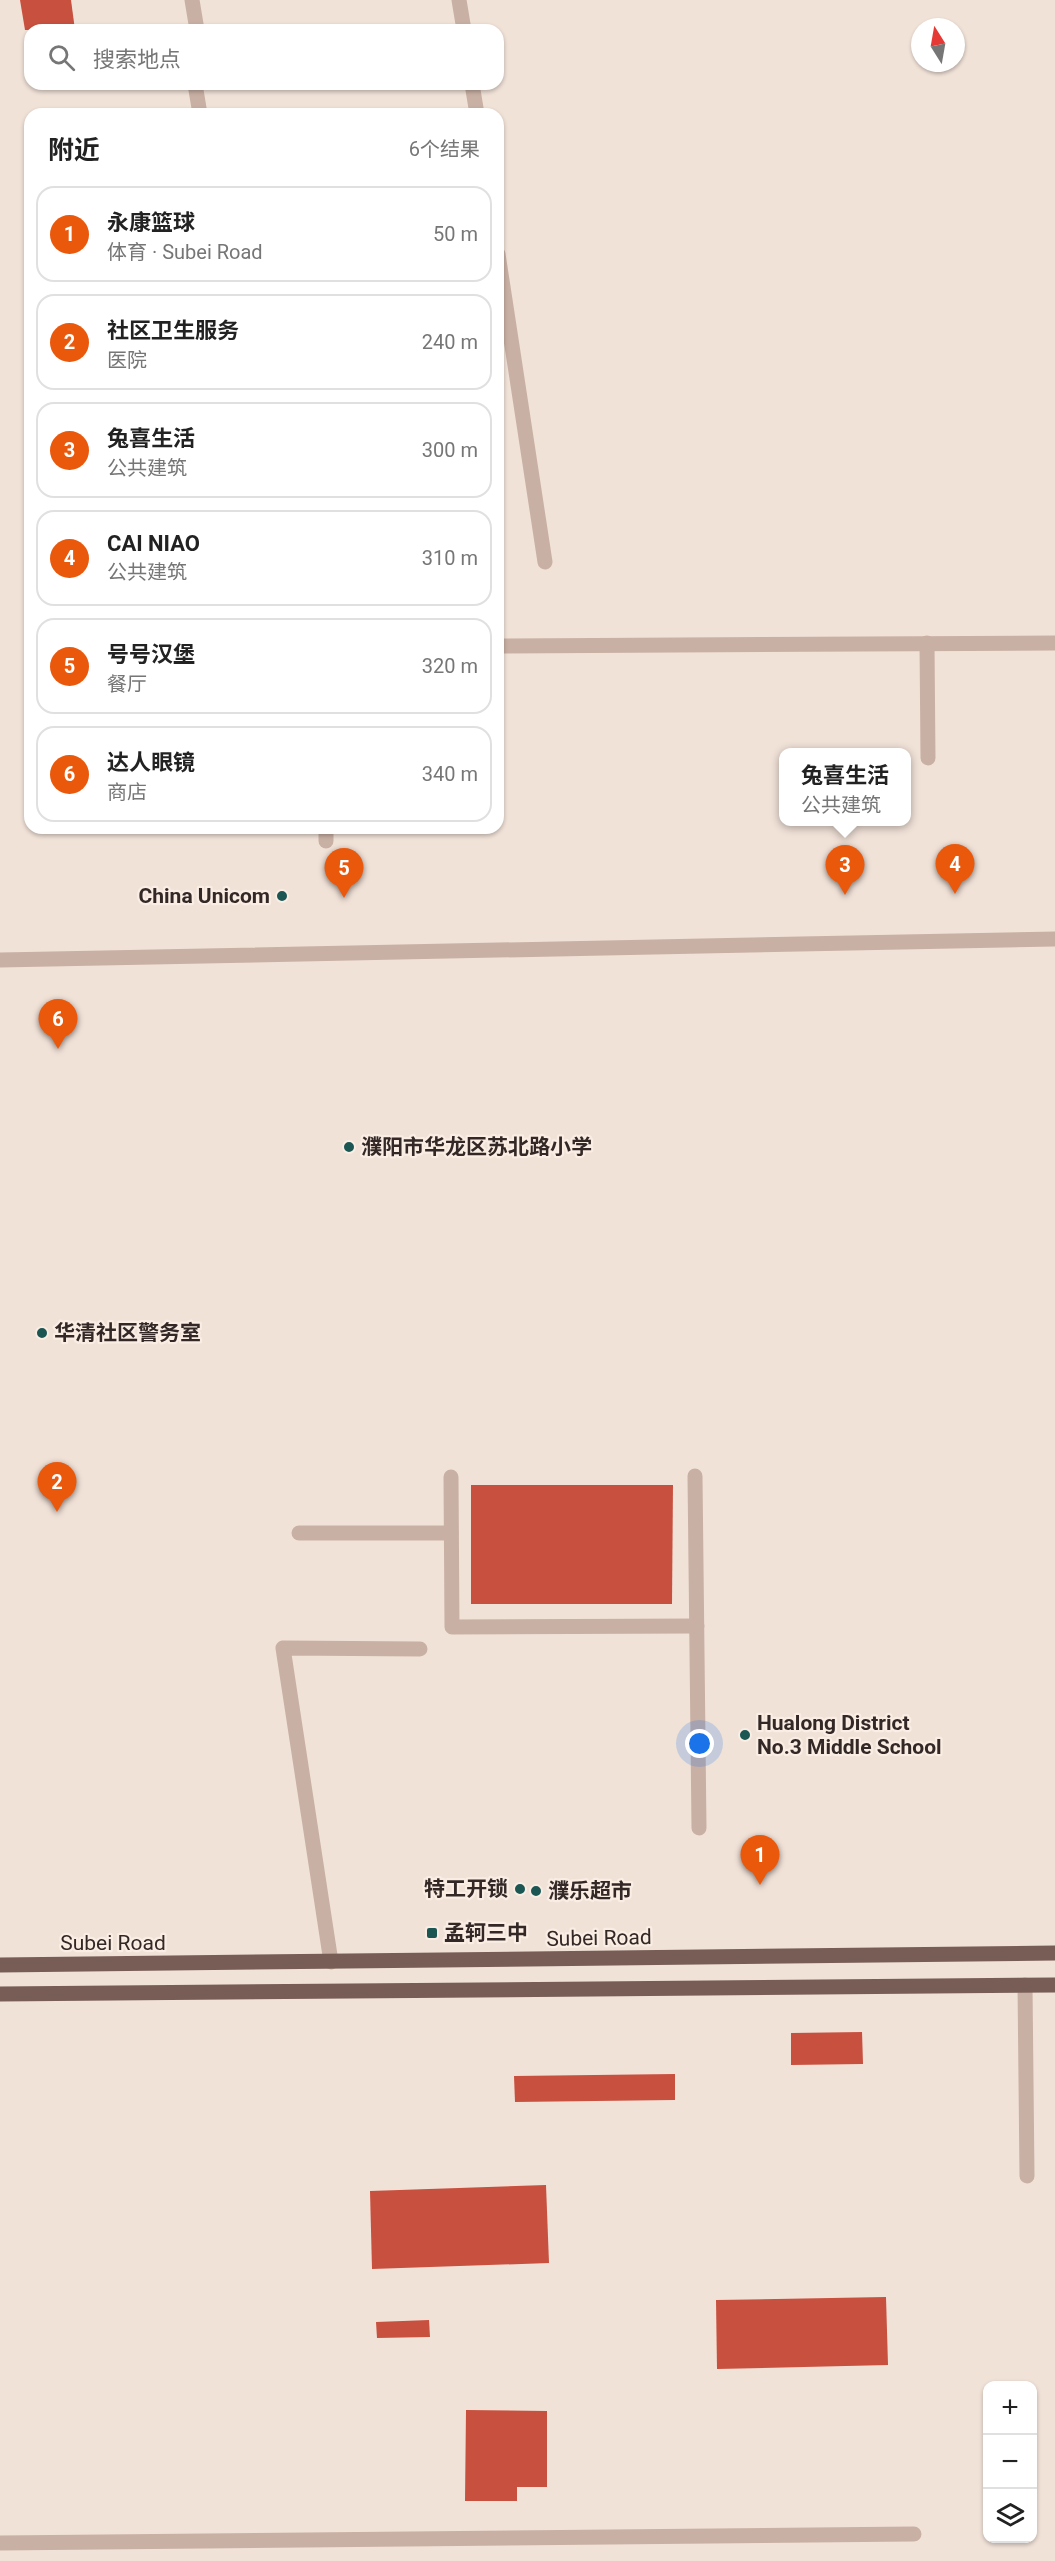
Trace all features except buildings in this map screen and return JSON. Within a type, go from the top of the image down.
[{"type":"main road","name":"Subei Road","points":[[0,1965],[1055,1953]]},
{"type":"main road","points":[[0,1994],[1055,1985]]},
{"type":"street","points":[[192,0],[195,24]]},
{"type":"street","points":[[459,0],[463,24]]},
{"type":"street","points":[[196,90],[199,108]]},
{"type":"street","points":[[473,90],[476,108]]},
{"type":"street","points":[[504,293],[545,562]]},
{"type":"street","points":[[927,643],[928,758]]},
{"type":"street","points":[[504,646],[1055,643]]},
{"type":"street","points":[[0,960],[1055,939]]},
{"type":"street","points":[[695,1476],[699,1828]]},
{"type":"street","points":[[452,1477],[452,1627],[697,1626]]},
{"type":"street","points":[[299,1533],[452,1533]]},
{"type":"street","points":[[331,1962],[283,1648],[420,1649]]},
{"type":"street","points":[[1025,1985],[1027,2176]]},
{"type":"street","points":[[0,2542],[914,2534]]},
{"type":"place","name":"CAI NIAO","points":[[955,894]]},
{"type":"place","name":"兔喜生活","points":[[845,895]]},
{"type":"place","name":"China Unicom","points":[[282,896]]},
{"type":"place","name":"号号汉堡","points":[[344,898]]},
{"type":"place","name":"达人眼镜","points":[[58,1049]]},
{"type":"place","name":"濮阳市华龙区苏北路小学","points":[[349,1147]]},
{"type":"place","name":"华清社区警务室","points":[[42,1333]]},
{"type":"place","name":"社区卫生服务","points":[[57,1512]]},
{"type":"place","name":"Hualong District No.3 Middle School","points":[[745,1735]]},
{"type":"place","name":"永康篮球","points":[[760,1885]]},
{"type":"place","name":"特工开锁","points":[[520,1889]]},
{"type":"place","name":"濮乐超市","points":[[536,1891]]},
{"type":"place","name":"孟轲三中","points":[[432,1933]]}]
